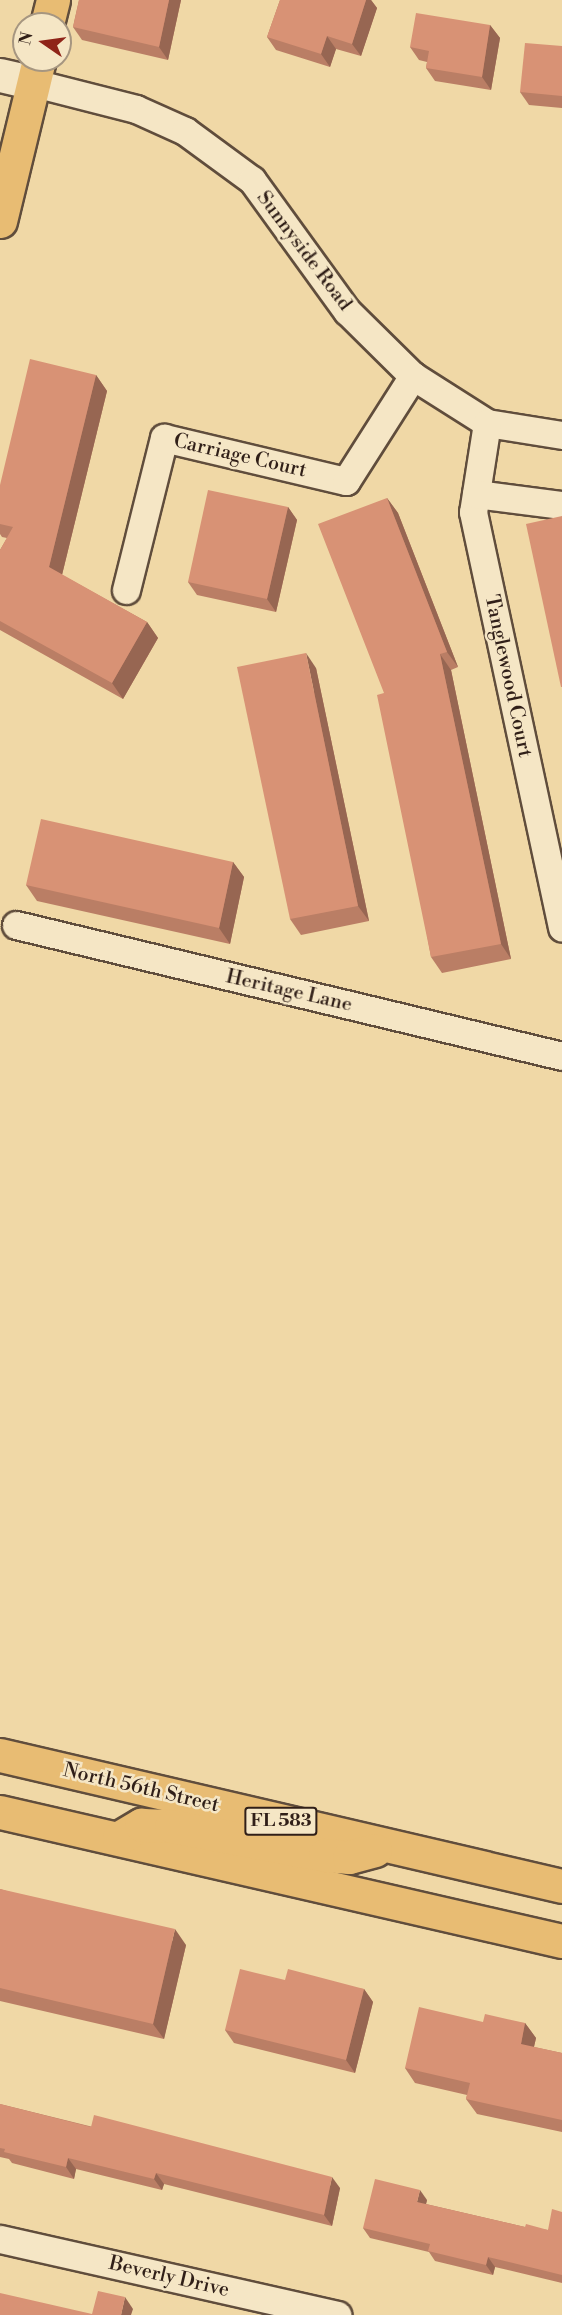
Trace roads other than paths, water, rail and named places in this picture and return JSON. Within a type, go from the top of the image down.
[{"type":"main road","points":[[0,221],[36,72]]},
{"type":"main road","name":"North 56th Street","points":[[0,1755],[562,1886]]},
{"type":"main road","points":[[0,1812],[559,1934]]},
{"type":"main road","points":[[117,1839],[141,1825],[161,1825],[226,1834],[325,1855],[349,1857],[391,1846]]},
{"type":"street","points":[[0,75],[36,72]]},
{"type":"street","name":"Sunnyside Road","points":[[36,72],[185,131],[252,180],[347,310],[414,376],[487,423],[562,435]]},
{"type":"street","name":"Carriage Court","points":[[126,590],[164,438],[346,481],[414,376]]},
{"type":"street","name":"Tanglewood Court","points":[[487,423],[474,512],[562,928]]},
{"type":"street","points":[[476,494],[562,505]]},
{"type":"street","name":"Heritage Lane","points":[[16,925],[562,1056]]},
{"type":"street","name":"Beverly Drive","points":[[0,2240],[338,2315]]}]
